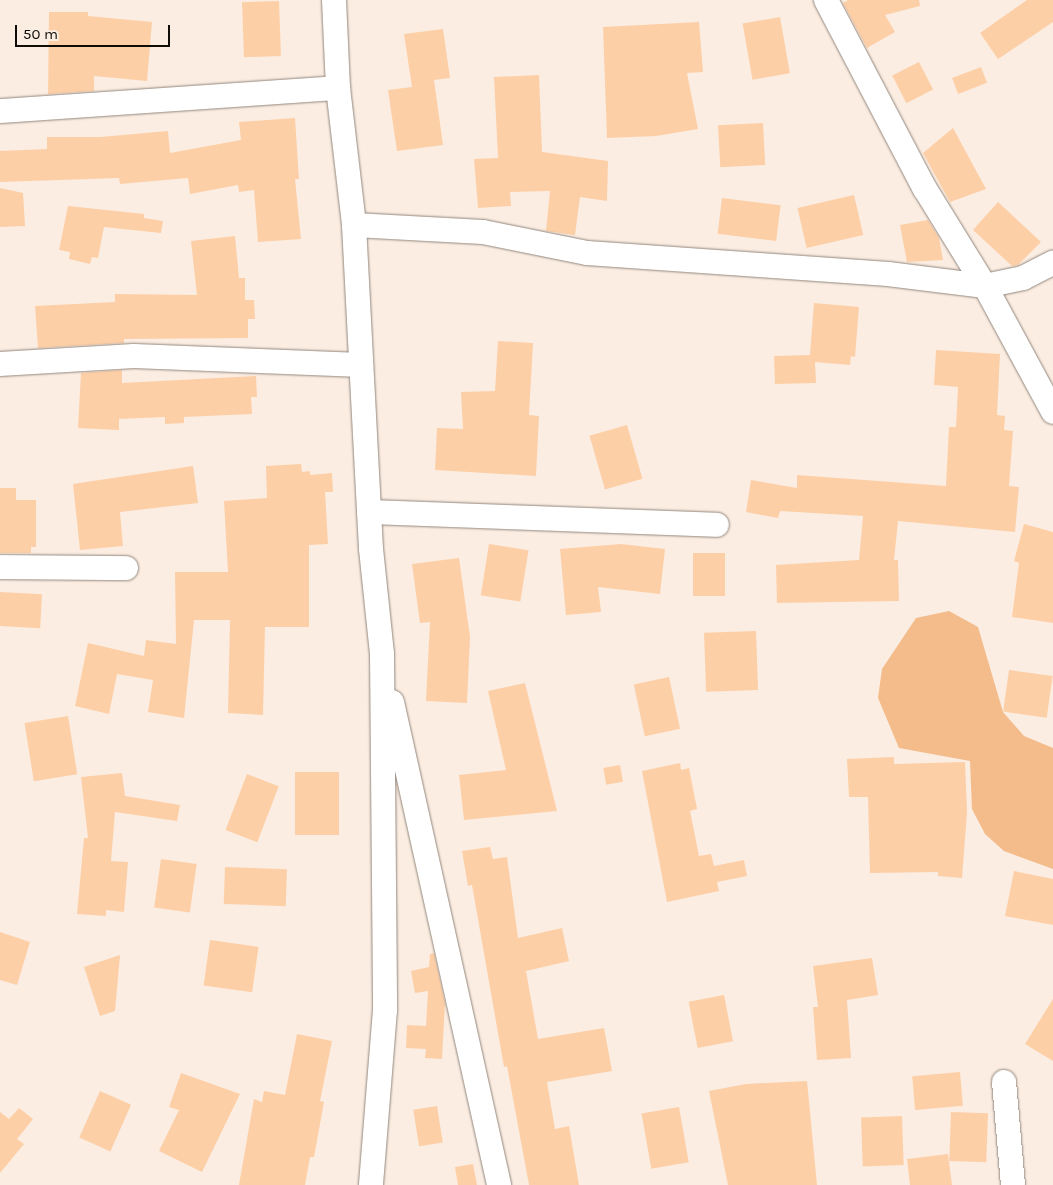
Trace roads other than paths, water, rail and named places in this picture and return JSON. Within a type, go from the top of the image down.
[{"type":"street","points":[[334,0],[338,88],[354,225],[369,512],[382,654],[385,1010],[371,1185]]},
{"type":"street","points":[[826,0],[925,189],[985,286],[1053,412]]},
{"type":"street","points":[[0,111],[338,88]]},
{"type":"street","points":[[354,225],[483,232],[587,253],[888,274],[985,286],[1023,278],[1053,263]]},
{"type":"street","points":[[0,364],[134,356],[361,365]]},
{"type":"street","points":[[369,512],[717,524]]},
{"type":"street","points":[[0,567],[126,568]]},
{"type":"street","points":[[382,654],[499,1185]]},
{"type":"street","points":[[1004,1082],[1013,1185]]}]
